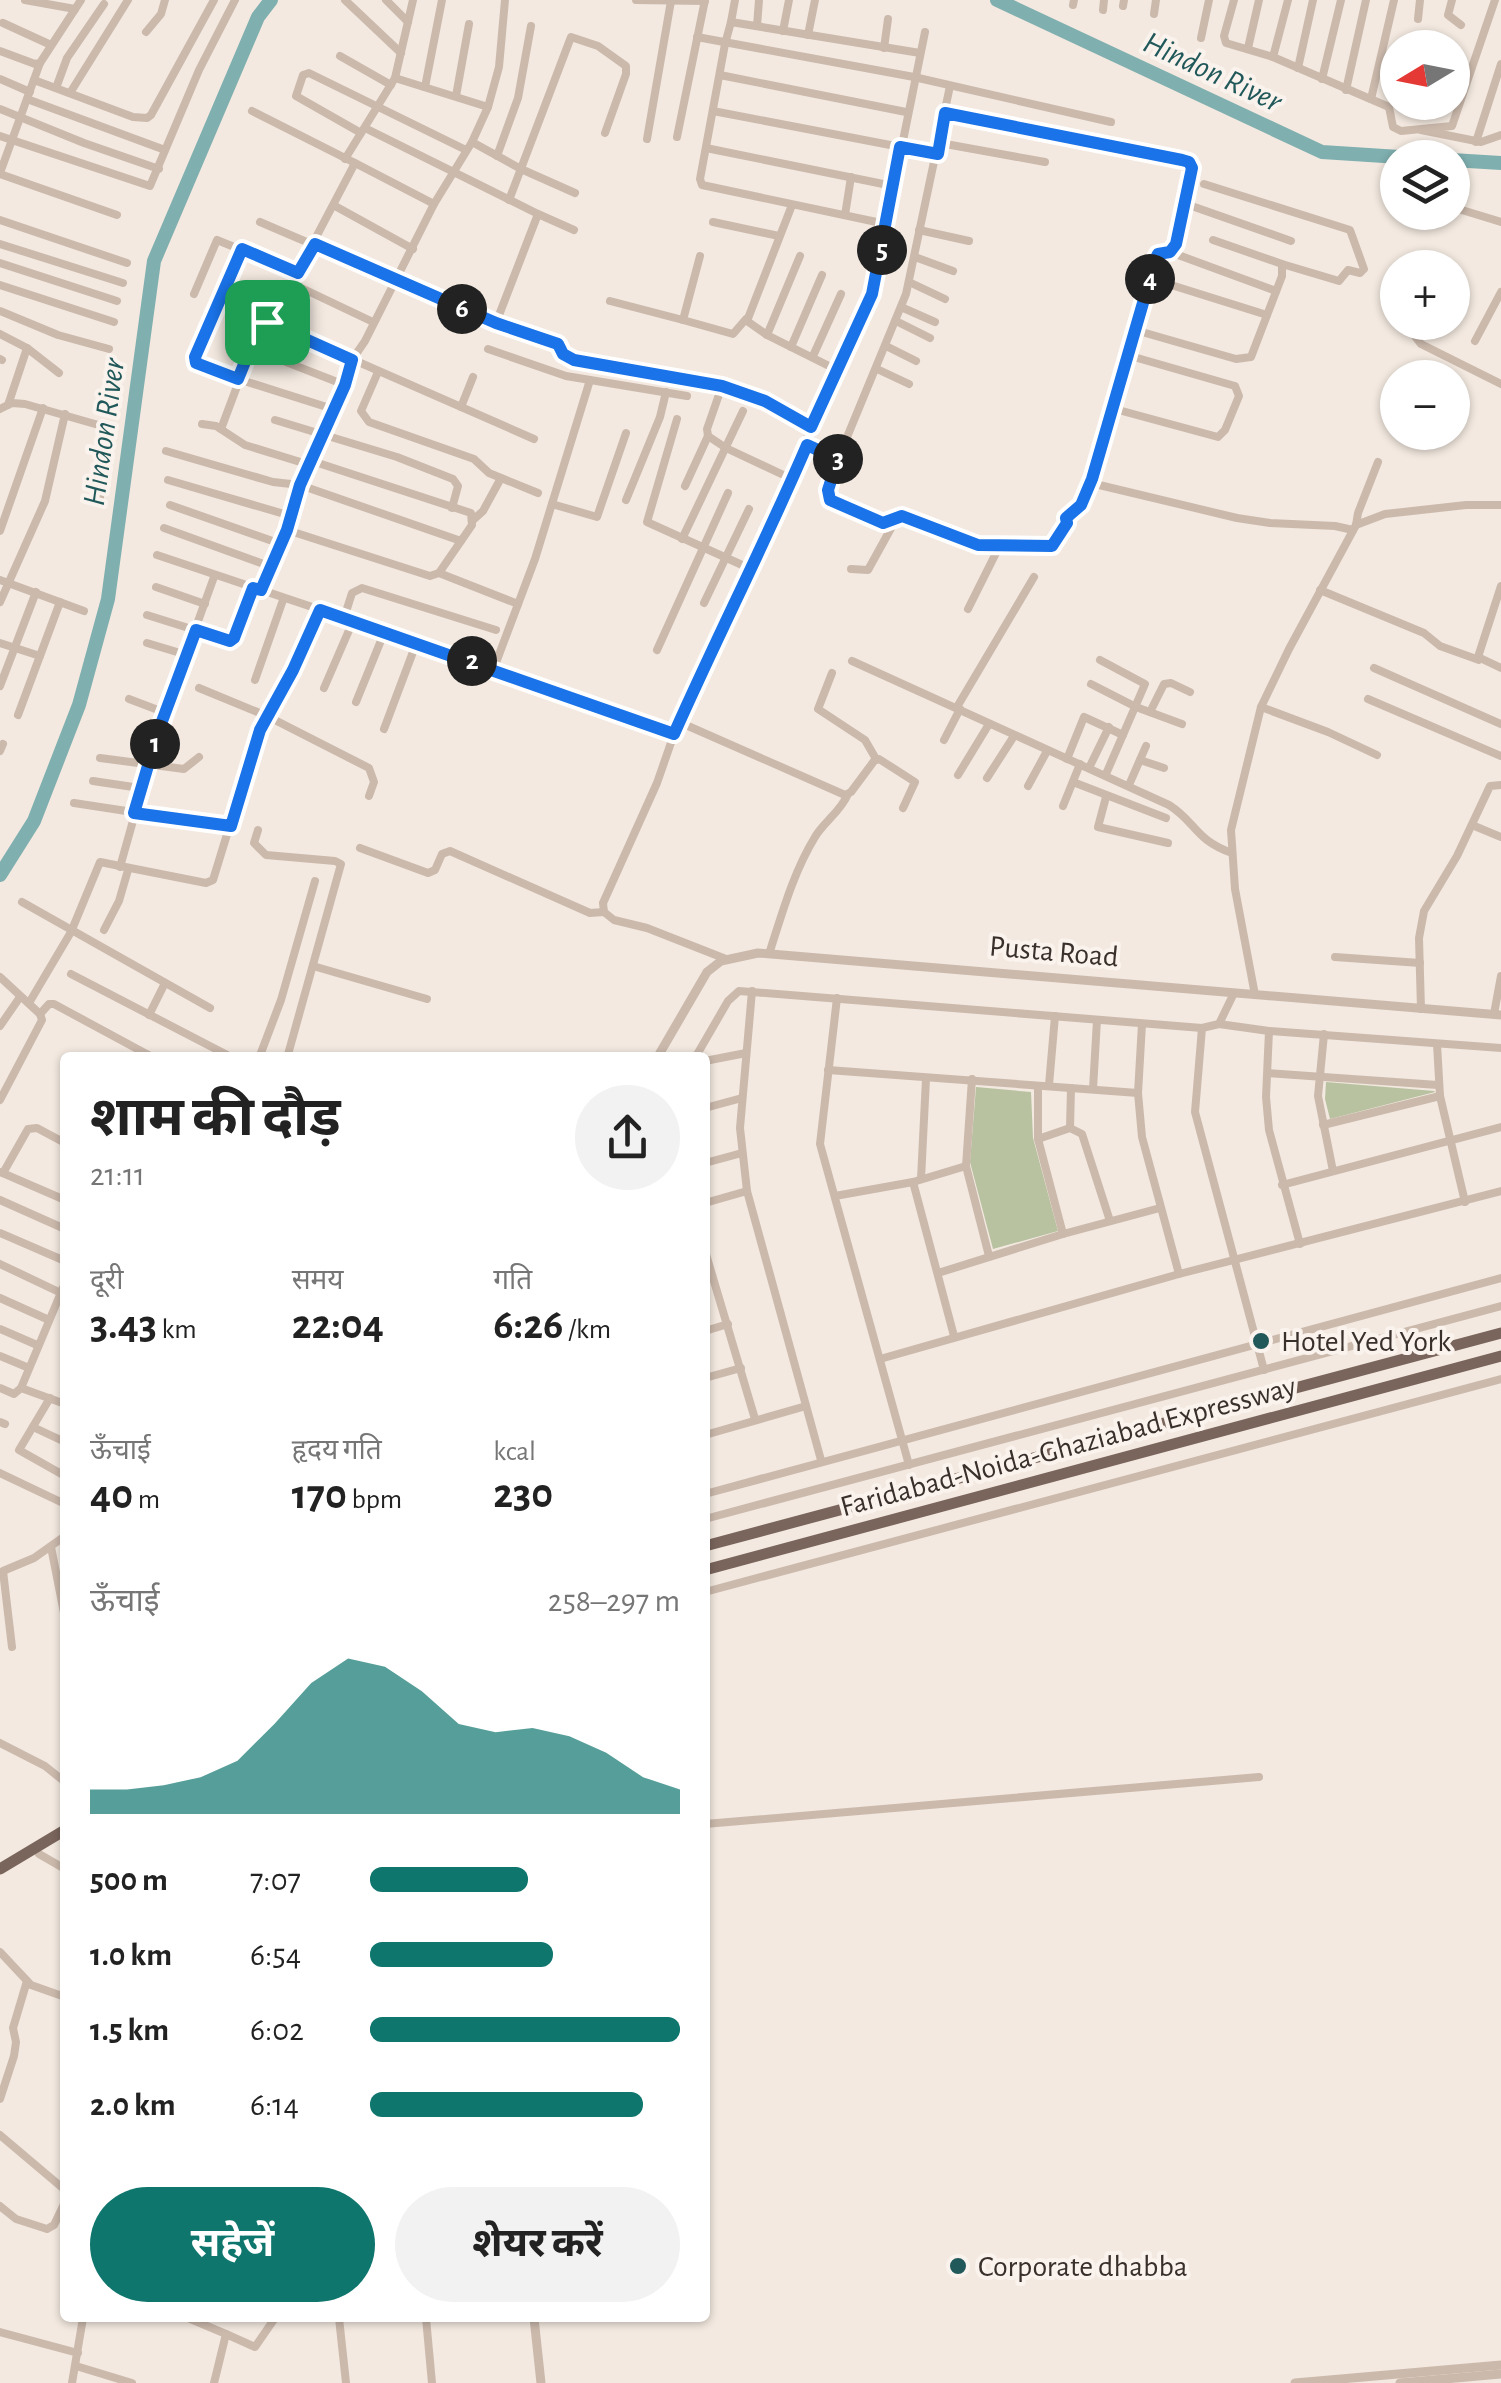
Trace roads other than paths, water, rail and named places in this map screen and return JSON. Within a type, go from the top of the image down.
[{"type":"main road","name":"Faridabad-Noida-Ghaziabad Expressway","points":[[710,1545],[1501,1332]]},
{"type":"main road","name":"Faridabad-Noida-Ghaziabad Expressway","points":[[710,1569],[1501,1356]]},
{"type":"main road","points":[[0,1869],[60,1833]]},
{"type":"main road","points":[[0,1878],[60,1842]]},
{"type":"street","points":[[25,0],[75,9]]},
{"type":"street","points":[[81,0],[40,63],[12,140],[4,150],[0,174],[116,214]]},
{"type":"street","points":[[70,93],[128,0]]},
{"type":"street","points":[[146,32],[160,14],[164,0]]},
{"type":"street","points":[[34,80],[132,117],[146,118],[152,115],[214,0]]},
{"type":"street","points":[[0,136],[147,186],[153,184],[199,70],[235,0]]},
{"type":"street","points":[[346,0],[401,54]]},
{"type":"street","points":[[386,0],[408,22]]},
{"type":"street","points":[[271,324],[334,206],[363,130],[393,82],[413,0]]},
{"type":"street","points":[[425,87],[442,0]]},
{"type":"street","points":[[147,615],[232,640],[272,567],[300,485],[345,385],[352,360],[488,107],[499,67],[505,0],[513,0]]},
{"type":"street","points":[[636,0],[705,0],[677,136]]},
{"type":"street","points":[[735,0],[700,179],[702,185],[886,224]]},
{"type":"street","points":[[757,26],[759,0]]},
{"type":"street","points":[[783,31],[788,0]]},
{"type":"street","points":[[808,35],[815,0]]},
{"type":"street","points":[[1154,14],[1156,0]]},
{"type":"street","points":[[1201,38],[1209,0]]},
{"type":"street","points":[[1234,0],[1224,40],[1230,45],[1273,57],[1388,107],[1396,130],[1452,126],[1495,0]]},
{"type":"street","points":[[1248,48],[1259,0]]},
{"type":"street","points":[[1273,57],[1288,0]]},
{"type":"street","points":[[1298,68],[1314,0]]},
{"type":"street","points":[[1322,80],[1341,0]]},
{"type":"street","points":[[1346,90],[1366,0]]},
{"type":"street","points":[[1371,99],[1394,0]]},
{"type":"street","points":[[1418,19],[1420,0]]},
{"type":"street","points":[[1452,0],[1448,15],[1461,25]]},
{"type":"street","points":[[647,139],[670,1]]},
{"type":"street","points":[[56,88],[67,58],[104,4]]},
{"type":"street","points":[[884,48],[888,19]]},
{"type":"street","points":[[731,22],[920,53]]},
{"type":"street","points":[[3,23],[50,46]]},
{"type":"street","points":[[456,96],[469,24]]},
{"type":"street","points":[[497,156],[518,98],[531,26]]},
{"type":"street","points":[[604,912],[603,904],[657,783],[679,722],[792,479],[811,427],[872,294],[925,32]]},
{"type":"street","points":[[509,200],[571,37],[598,46],[626,66],[605,133]]},
{"type":"street","points":[[697,37],[914,77],[1111,122]]},
{"type":"street","points":[[0,52],[40,63]]},
{"type":"street","points":[[340,56],[393,82],[425,87],[488,107]]},
{"type":"street","points":[[1476,142],[1501,64]]},
{"type":"street","points":[[466,150],[309,73],[303,75],[296,96],[574,230]]},
{"type":"street","points":[[720,76],[906,112]]},
{"type":"street","points":[[0,80],[28,96],[165,150]]},
{"type":"street","points":[[898,517],[890,522],[874,521],[830,500],[828,490],[909,282],[950,86]]},
{"type":"street","points":[[0,109],[158,169]]},
{"type":"street","points":[[252,111],[434,204]]},
{"type":"street","points":[[713,111],[938,154]]},
{"type":"street","points":[[945,113],[1189,162],[1192,168],[1186,204],[1176,244],[1170,252]]},
{"type":"street","points":[[1416,129],[1476,142],[1488,142],[1501,135]]},
{"type":"street","points":[[472,142],[574,193]]},
{"type":"street","points":[[940,143],[1045,162]]},
{"type":"street","points":[[706,148],[892,186]]},
{"type":"street","points":[[845,215],[851,177]]},
{"type":"street","points":[[1204,184],[1350,230],[1364,269],[1348,270],[1338,281],[1213,240]]},
{"type":"street","points":[[1186,204],[1291,241]]},
{"type":"street","points":[[610,301],[733,334],[746,320],[792,205]]},
{"type":"street","points":[[334,206],[413,249]]},
{"type":"street","points":[[1470,212],[1501,222]]},
{"type":"street","points":[[496,323],[538,214]]},
{"type":"street","points":[[0,220],[127,263]]},
{"type":"street","points":[[260,222],[496,323],[558,344],[563,354],[574,360],[722,386],[765,401],[811,427]]},
{"type":"street","points":[[713,222],[779,236]]},
{"type":"street","points":[[919,230],[969,241]]},
{"type":"street","points":[[194,294],[216,240],[298,273]]},
{"type":"street","points":[[0,244],[123,283]]},
{"type":"street","points":[[242,249],[195,357],[200,365],[333,409]]},
{"type":"street","points":[[898,517],[978,545],[1052,546],[1067,523],[1066,518],[1081,505],[1092,479],[1158,254],[1170,252],[1276,291]]},
{"type":"street","points":[[683,320],[700,256]]},
{"type":"street","points":[[767,335],[800,256]]},
{"type":"street","points":[[915,257],[953,271]]},
{"type":"street","points":[[0,264],[117,300]]},
{"type":"street","points":[[1135,330],[1243,361],[1252,354],[1282,264]]},
{"type":"street","points":[[791,346],[822,274]]},
{"type":"street","points":[[909,282],[945,298]]},
{"type":"street","points":[[293,284],[373,322]]},
{"type":"street","points":[[1168,284],[1267,315]]},
{"type":"street","points":[[0,285],[114,322]]},
{"type":"street","points":[[1476,341],[1501,292]]},
{"type":"street","points":[[813,356],[841,294]]},
{"type":"street","points":[[901,307],[936,322]]},
{"type":"street","points":[[0,311],[58,336],[109,349]]},
{"type":"street","points":[[746,320],[767,335],[837,370]]},
{"type":"street","points":[[896,321],[930,338]]},
{"type":"street","points":[[221,429],[260,325],[271,324],[534,438]]},
{"type":"street","points":[[0,334],[27,348],[60,374]]},
{"type":"street","points":[[1418,340],[1501,384]]},
{"type":"street","points":[[886,346],[916,361]]},
{"type":"street","points":[[4,407],[27,348]]},
{"type":"street","points":[[250,348],[345,385]]},
{"type":"street","points":[[488,349],[566,376],[688,396]]},
{"type":"street","points":[[1111,408],[1218,437],[1225,430],[1239,396],[1235,386],[1126,356]]},
{"type":"street","points":[[566,376],[574,360]]},
{"type":"street","points":[[877,370],[908,384]]},
{"type":"street","points":[[378,372],[362,404],[361,411],[369,422],[474,458],[485,471],[538,493]]},
{"type":"street","points":[[460,407],[473,377]]},
{"type":"street","points":[[494,668],[552,504],[590,380]]},
{"type":"street","points":[[685,486],[708,436],[707,428],[722,386]]},
{"type":"street","points":[[626,500],[660,417],[666,392]]},
{"type":"street","points":[[4,407],[17,402],[102,426],[100,499]]},
{"type":"street","points":[[0,532],[43,408]]},
{"type":"street","points":[[682,539],[742,411]]},
{"type":"street","points":[[0,602],[3,581],[45,500],[64,414]]},
{"type":"street","points":[[677,419],[647,519],[650,525],[751,569]]},
{"type":"street","points":[[275,420],[452,478],[458,486],[452,508]]},
{"type":"street","points":[[202,424],[221,429],[245,446],[471,513],[472,521]]},
{"type":"street","points":[[552,504],[597,516],[626,433]]},
{"type":"street","points":[[708,436],[792,479]]},
{"type":"street","points":[[807,445],[838,459]]},
{"type":"street","points":[[166,451],[273,482],[300,485],[461,541]]},
{"type":"street","points":[[1254,994],[1232,853],[1233,819],[1261,707],[1355,528],[1378,462]]},
{"type":"street","points":[[287,530],[430,576],[438,573],[501,478]]},
{"type":"street","points":[[1092,479],[1100,487],[1270,523],[1355,528],[1384,514],[1466,504],[1501,505]]},
{"type":"street","points":[[168,480],[291,516]]},
{"type":"street","points":[[657,650],[728,493]]},
{"type":"street","points":[[170,505],[281,544]]},
{"type":"street","points":[[704,602],[750,509]]},
{"type":"street","points":[[180,534],[189,512]]},
{"type":"street","points":[[851,569],[868,570],[898,517]]},
{"type":"street","points":[[164,528],[272,567]]},
{"type":"street","points":[[968,610],[1000,545]]},
{"type":"street","points":[[157,555],[494,668],[674,734]]},
{"type":"street","points":[[438,573],[518,604]]},
{"type":"street","points":[[944,740],[1034,576]]},
{"type":"street","points":[[104,930],[119,901],[140,788],[214,577]]},
{"type":"street","points":[[3,581],[84,611]]},
{"type":"street","points":[[1480,660],[1501,586]]},
{"type":"street","points":[[156,587],[205,604]]},
{"type":"street","points":[[324,688],[349,619],[352,593],[362,588],[496,630]]},
{"type":"street","points":[[1320,590],[1424,633],[1443,648],[1501,668]]},
{"type":"street","points":[[0,686],[36,592]]},
{"type":"street","points":[[255,680],[283,600]]},
{"type":"street","points":[[18,715],[60,602]]},
{"type":"street","points":[[29,1003],[71,932],[97,865],[104,862],[210,882],[231,826],[248,761],[320,610]]},
{"type":"street","points":[[356,702],[384,633]]},
{"type":"street","points":[[0,643],[40,656]]},
{"type":"street","points":[[148,643],[187,655]]},
{"type":"street","points":[[384,729],[416,644]]},
{"type":"street","points":[[1100,660],[1145,684],[1106,774]]},
{"type":"street","points":[[852,661],[1174,807],[1202,840],[1232,853]]},
{"type":"street","points":[[1374,668],[1501,724]]},
{"type":"street","points":[[832,673],[818,709],[866,740],[876,759],[915,782],[903,808]]},
{"type":"street","points":[[1150,712],[1164,684],[1171,683],[1190,692]]},
{"type":"street","points":[[1091,684],[1182,724]]},
{"type":"street","points":[[199,688],[267,716],[369,768],[374,782],[369,796]]},
{"type":"street","points":[[129,700],[166,712]]},
{"type":"street","points":[[1368,700],[1501,756]]},
{"type":"street","points":[[1261,707],[1378,755]]},
{"type":"street","points":[[1067,759],[1082,718],[1123,735]]},
{"type":"street","points":[[679,722],[848,794]]},
{"type":"street","points":[[958,775],[989,724]]},
{"type":"street","points":[[1063,806],[1072,782],[1108,728]]},
{"type":"street","points":[[986,778],[1014,736]]},
{"type":"street","points":[[1130,785],[1146,746]]},
{"type":"street","points":[[1028,786],[1048,751]]},
{"type":"street","points":[[100,758],[189,769],[199,758]]},
{"type":"street","points":[[769,954],[795,878],[816,836],[876,759]]},
{"type":"street","points":[[1140,760],[1164,768]]},
{"type":"street","points":[[93,782],[140,788]]},
{"type":"street","points":[[1072,782],[1166,818]]},
{"type":"street","points":[[1421,1009],[1419,938],[1424,911],[1490,786],[1501,784]]},
{"type":"street","points":[[1106,798],[1098,828],[1168,842]]},
{"type":"street","points":[[74,803],[231,826]]},
{"type":"street","points":[[1472,826],[1501,837]]},
{"type":"street","points":[[258,830],[254,843],[266,855],[341,864],[289,1052]]},
{"type":"street","points":[[360,848],[428,873],[435,870],[442,854],[450,852],[590,913],[604,912],[614,920],[648,928],[726,958]]},
{"type":"street","points":[[261,1052],[316,881]]},
{"type":"street","points":[[22,902],[210,1008]]},
{"type":"street","name":"Pusta Road","points":[[726,958],[769,954],[1498,1014]]},
{"type":"street","points":[[660,1052],[707,972],[726,958]]},
{"type":"street","points":[[1335,958],[1420,963]]},
{"type":"street","points":[[313,966],[427,1000]]},
{"type":"street","points":[[71,974],[222,1052]]},
{"type":"street","points":[[1498,1014],[1501,976]]},
{"type":"street","points":[[1,980],[40,1014],[41,1024],[1,1096]]},
{"type":"street","points":[[149,1014],[165,983]]},
{"type":"street","points":[[698,1052],[728,1001],[739,991],[1501,1048]]},
{"type":"street","points":[[752,991],[742,1098],[742,1153],[748,1191],[821,1460]]},
{"type":"street","points":[[1219,1024],[1234,993]]},
{"type":"street","points":[[0,1026],[20,997]]},
{"type":"street","points":[[836,998],[820,1144],[909,1465]]},
{"type":"street","points":[[40,1014],[54,1004],[143,1052]]},
{"type":"street","points":[[1050,1085],[1054,1016]]},
{"type":"street","points":[[1093,1088],[1097,1020]]},
{"type":"street","points":[[1142,1024],[1138,1093],[1142,1137],[1179,1274]]},
{"type":"street","points":[[1202,1028],[1195,1112],[1264,1370]]},
{"type":"street","points":[[1270,1032],[1267,1114],[1300,1244]]},
{"type":"street","points":[[1324,1034],[1318,1077],[1323,1125],[1334,1171]]},
{"type":"street","points":[[1437,1044],[1438,1085],[1465,1202]]},
{"type":"street","points":[[134,1052],[136,1048]]},
{"type":"street","points":[[710,1060],[746,1054]]},
{"type":"street","points":[[828,1070],[1138,1093]]},
{"type":"street","points":[[1268,1073],[1438,1085]]},
{"type":"street","points":[[926,1079],[917,1180],[954,1336]]},
{"type":"street","points":[[972,1079],[966,1166],[989,1256]]},
{"type":"street","points":[[1038,1086],[1038,1139],[1064,1234]]},
{"type":"street","points":[[1070,1128],[1072,1088]]},
{"type":"street","points":[[1323,1125],[1440,1096]]},
{"type":"street","points":[[710,1107],[742,1098]]},
{"type":"street","points":[[60,1140],[37,1128],[28,1129],[2,1173],[60,1198]]},
{"type":"street","points":[[1038,1139],[1070,1128],[1082,1134],[1110,1221]]},
{"type":"street","points":[[1282,1185],[1450,1138],[1501,1128]]},
{"type":"street","points":[[710,1161],[742,1153]]},
{"type":"street","points":[[835,1196],[966,1166]]},
{"type":"street","points":[[710,1202],[748,1191]]},
{"type":"street","points":[[880,1359],[1179,1274],[1501,1191]]},
{"type":"street","points":[[0,1200],[60,1227]]},
{"type":"street","points":[[938,1273],[1160,1208]]},
{"type":"street","points":[[0,1233],[60,1259]]},
{"type":"street","points":[[0,1264],[60,1287]]},
{"type":"street","points":[[710,1267],[755,1419]]},
{"type":"street","points":[[710,1493],[1501,1278]]},
{"type":"street","points":[[0,1388],[14,1394],[21,1388],[60,1295]]},
{"type":"street","points":[[0,1298],[49,1320]]},
{"type":"street","points":[[710,1518],[1501,1306]]},
{"type":"street","points":[[710,1329],[728,1324]]},
{"type":"street","points":[[0,1328],[37,1345]]},
{"type":"street","points":[[0,1356],[29,1368]]},
{"type":"street","points":[[710,1377],[741,1368]]},
{"type":"street","points":[[710,1591],[1501,1379]]},
{"type":"street","points":[[21,1388],[60,1400]]},
{"type":"street","points":[[50,1398],[19,1450],[60,1473]]},
{"type":"street","points":[[710,1432],[806,1406]]},
{"type":"street","points":[[33,1426],[60,1440]]},
{"type":"street","points":[[0,1473],[60,1502]]},
{"type":"street","points":[[12,1647],[3,1571],[34,1558],[60,1541]]},
{"type":"street","points":[[51,1547],[60,1593]]},
{"type":"street","points":[[0,1743],[60,1778]]},
{"type":"street","points":[[710,1824],[1259,1778]]},
{"type":"street","points":[[39,1854],[60,1866]]},
{"type":"street","points":[[0,1952],[26,1980],[40,1990],[60,1996]]},
{"type":"street","points":[[0,2099],[14,2056],[13,2028],[26,1980]]},
{"type":"street","points":[[0,2135],[60,2186]]},
{"type":"street","points":[[0,2206],[16,2219],[48,2230],[60,2212]]},
{"type":"street","points":[[72,2383],[82,2322]]},
{"type":"street","points":[[198,2322],[254,2347],[272,2322]]},
{"type":"street","points":[[338,2322],[346,2383]]},
{"type":"street","points":[[426,2322],[432,2383]]},
{"type":"street","points":[[534,2322],[542,2383]]},
{"type":"street","points":[[0,2332],[78,2352]]},
{"type":"street","points":[[214,2383],[226,2334]]},
{"type":"street","points":[[1295,2383],[1501,2365]]},
{"type":"street","points":[[76,2366],[132,2383]]},
{"type":"street","points":[[1400,2383],[1501,2374]]},
{"type":"waterway","name":"Hindon River","points":[[0,875],[34,821],[79,705],[108,599],[154,261],[258,17],[271,0]]},
{"type":"waterway","name":"Hindon River","points":[[997,0],[1322,152],[1380,156]]},
{"type":"waterway","name":"Hindon River","points":[[1470,161],[1501,163]]},
{"type":"place","name":"Hotel Yed York","points":[[1261,1341]]},
{"type":"place","name":"Corporate dhabba","points":[[958,2266]]}]
